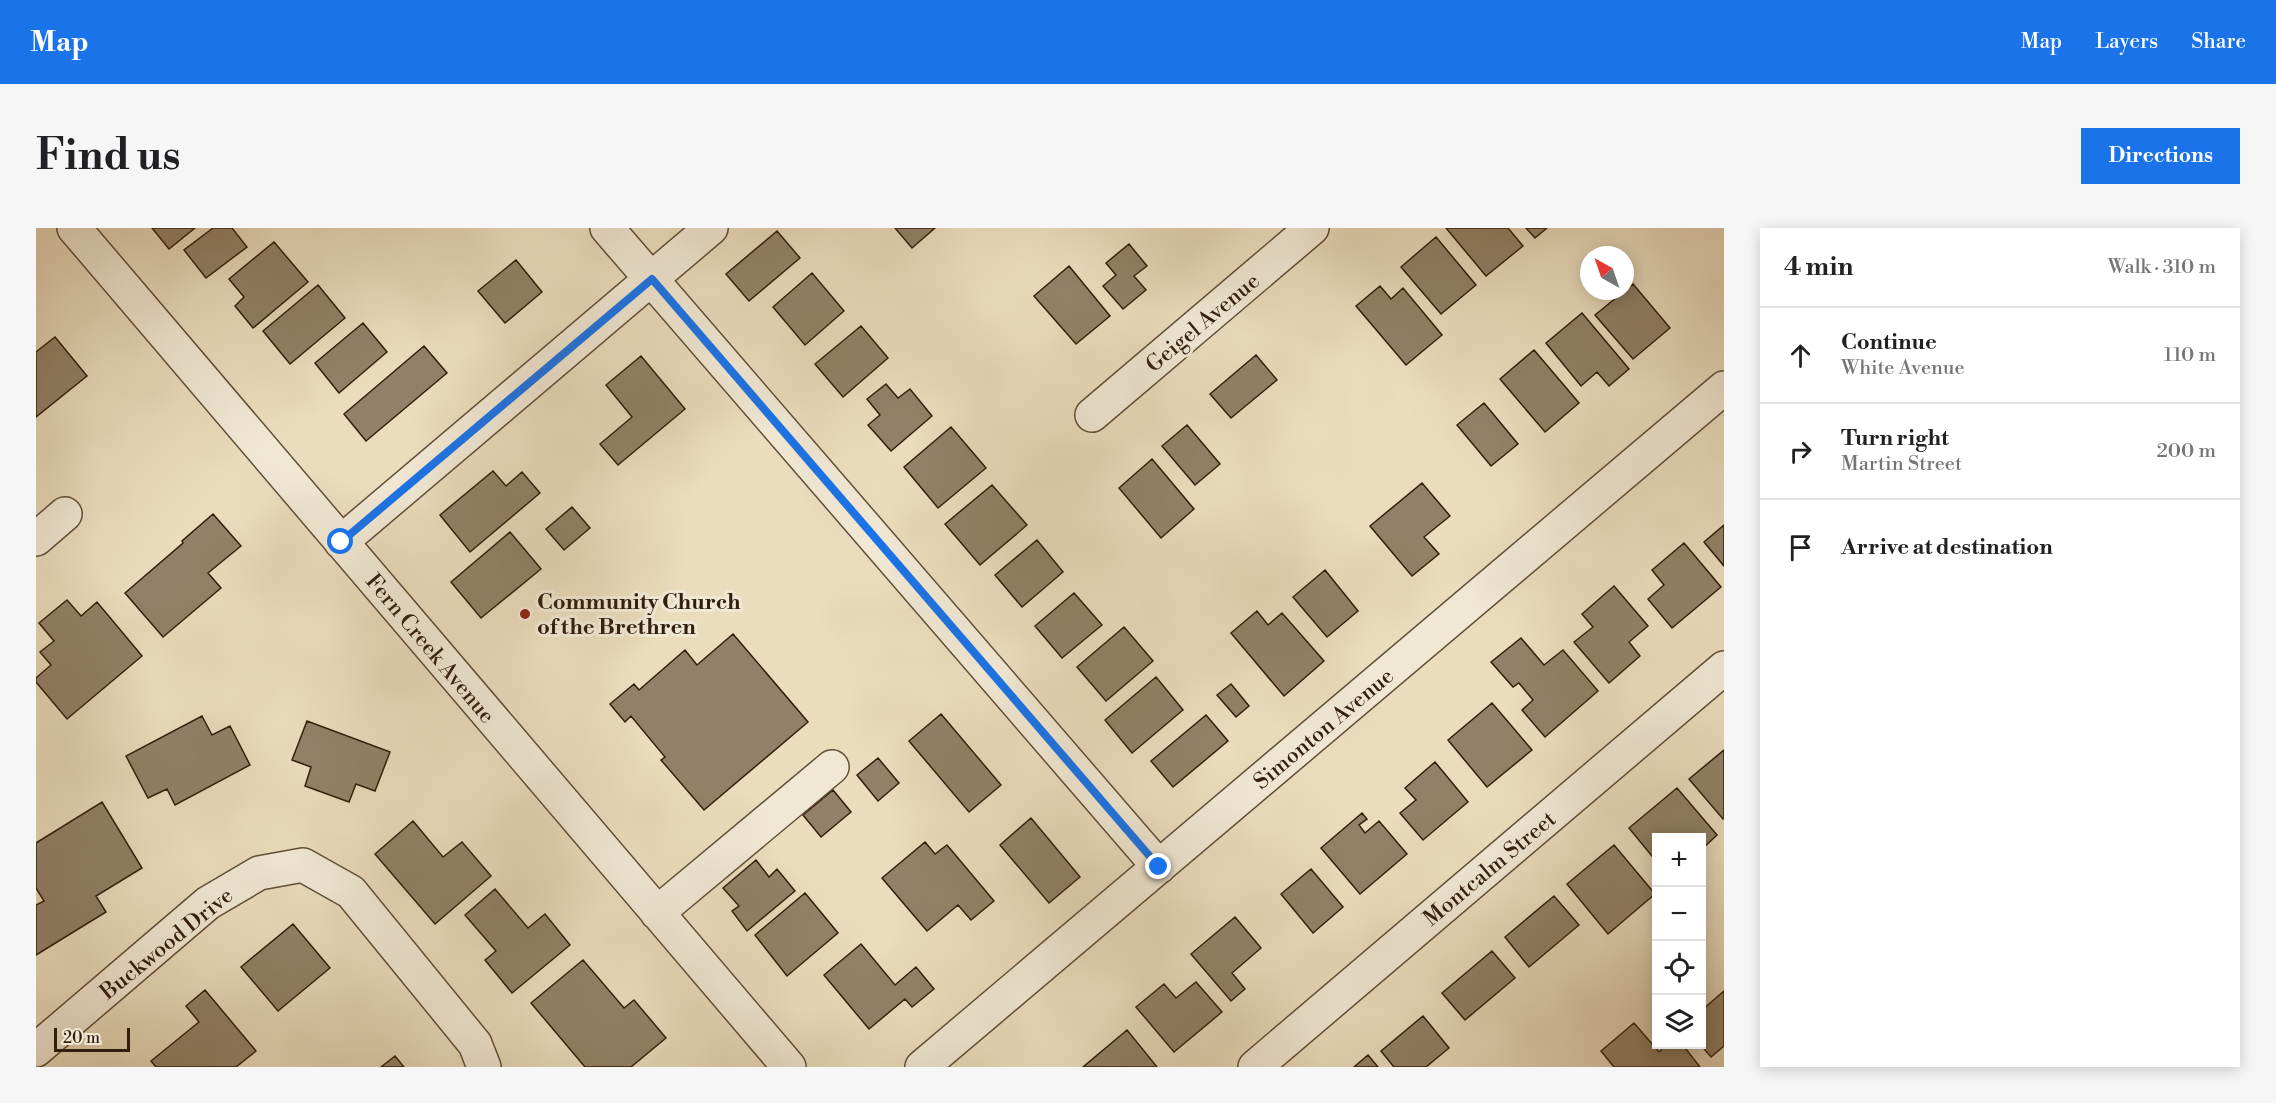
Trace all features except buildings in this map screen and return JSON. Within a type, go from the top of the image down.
[{"type":"street","name":"Fern Creek Avenue","points":[[74,228],[789,1067]]},
{"type":"street","points":[[607,228],[1159,867]]},
{"type":"street","points":[[341,542],[711,228]]},
{"type":"street","name":"Geigel Avenue","points":[[1092,415],[1312,228]]},
{"type":"street","name":"Simonton Avenue","points":[[922,1067],[1724,388]]},
{"type":"street","points":[[36,539],[65,514]]},
{"type":"street","name":"Montcalm Street","points":[[1255,1067],[1724,668]]},
{"type":"street","points":[[657,913],[832,767]]},
{"type":"street","name":"Buckwood Drive","points":[[36,1050],[208,903],[259,873],[303,865],[351,892],[474,1044],[484,1067]]},
{"type":"place","name":"Community Church of the Brethren","points":[[525,614]]},
{"type":"route","points":[[341,542],[652,279],[1159,867]]}]
